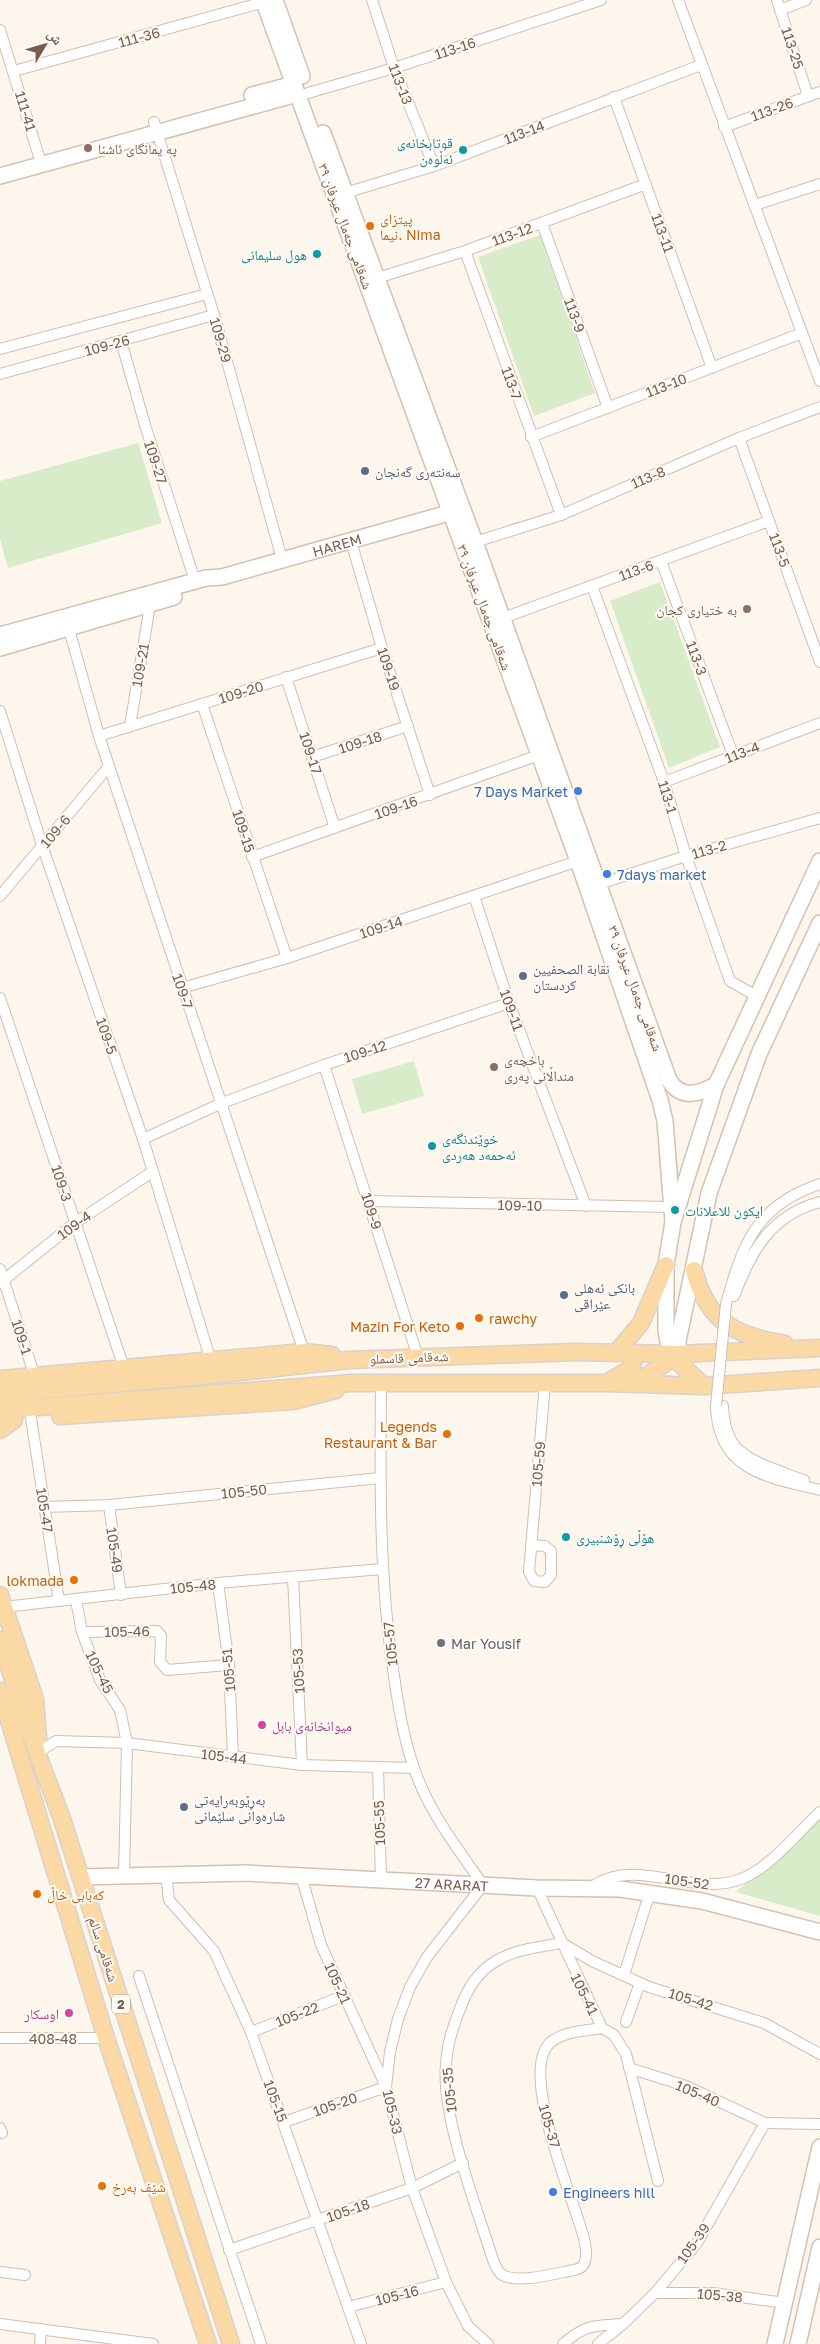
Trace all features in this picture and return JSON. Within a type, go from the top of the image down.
[{"type":"main road","name":"شەقامی جەمال عیرفان ٣٩","points":[[268,1],[457,510],[475,542],[669,1080],[678,1091]]},
{"type":"main road","name":"شەقامی جەمال عیرفان ٣٩","points":[[300,90],[345,193],[377,278],[539,755],[578,861],[660,1100],[665,1121],[672,1214]]},
{"type":"main road","points":[[0,176],[40,159],[156,126],[300,90]]},
{"type":"main road","points":[[0,165],[40,159]]},
{"type":"main road","name":"HAREM","points":[[0,648],[150,605],[208,586],[222,577],[457,510]]},
{"type":"main road","name":"HAREM","points":[[0,635],[195,581],[211,577],[222,577]]},
{"type":"main road","points":[[678,1354],[668,1342],[666,1330],[666,1265],[672,1214],[716,1085],[820,862]]},
{"type":"main road","points":[[704,1386],[679,1363],[678,1341],[709,1193],[759,1054],[820,923]]},
{"type":"main road","points":[[660,1100],[668,1099],[678,1091],[698,1093],[716,1085]]},
{"type":"main road","points":[[616,1353],[642,1323],[666,1265]]},
{"type":"main road","points":[[694,1270],[702,1296],[720,1320],[767,1341],[818,1348]]},
{"type":"main road","name":"شەقامی قاسملو","points":[[0,1394],[212,1375],[349,1360],[616,1353],[678,1354],[818,1348]]},
{"type":"main road","points":[[0,1380],[304,1352],[349,1360]]},
{"type":"main road","points":[[606,1383],[630,1371],[634,1362],[634,1354]]},
{"type":"main road","points":[[628,1384],[650,1374],[678,1354]]},
{"type":"main road","name":"شەقامی قاسملو","points":[[0,1410],[352,1383],[545,1382],[704,1386],[819,1378]]},
{"type":"main road","points":[[0,1430],[7,1420],[293,1401],[324,1394],[352,1383]]},
{"type":"main road","points":[[0,1726],[9,1745],[30,1757],[39,1729],[35,1699],[2,1601]]},
{"type":"main road","name":"شەقامی سالم","points":[[0,1640],[106,2038],[208,2344]]},
{"type":"main road","name":"شەقامی سالم","points":[[0,1691],[30,1757],[61,1816],[231,2344]]},
{"type":"main road","name":"27 ARARAT","points":[[80,1877],[166,1874],[301,1876],[650,1892],[702,1901],[820,1932]]},
{"type":"main road","points":[[775,2344],[820,2147]]},
{"type":"main road","points":[[798,2344],[820,2247]]},
{"type":"street","name":"113-13","points":[[372,0],[394,68],[434,166]]},
{"type":"street","name":"113-16","points":[[300,90],[394,68],[579,3],[600,0]]},
{"type":"street","points":[[678,0],[820,381]]},
{"type":"street","points":[[779,5],[806,0]]},
{"type":"street","name":"111-36","points":[[14,71],[268,1]]},
{"type":"street","name":"113-25","points":[[779,5],[808,96]]},
{"type":"street","name":"111-41","points":[[0,30],[40,159]]},
{"type":"street","name":"113-14","points":[[345,193],[434,166],[701,65]]},
{"type":"street","name":"113-26","points":[[724,127],[820,92]]},
{"type":"street","name":"113-11","points":[[614,97],[712,368]]},
{"type":"street","name":"109-29","points":[[156,126],[214,314],[282,559]]},
{"type":"street","name":"113-12","points":[[377,278],[465,251],[646,184]]},
{"type":"street","points":[[754,205],[820,184]]},
{"type":"street","name":"113-9","points":[[542,223],[608,408]]},
{"type":"street","name":"113-7","points":[[465,251],[531,437],[561,515]]},
{"type":"street","points":[[0,349],[207,294]]},
{"type":"street","name":"109-26","points":[[0,374],[214,314]]},
{"type":"street","name":"113-10","points":[[531,437],[802,334]]},
{"type":"street","name":"109-27","points":[[121,341],[144,425],[195,581]]},
{"type":"street","name":"113-8","points":[[475,542],[561,515],[739,438],[820,407]]},
{"type":"street","name":"113-5","points":[[739,438],[820,662]]},
{"type":"street","name":"113-6","points":[[503,618],[769,522]]},
{"type":"street","name":"109-19","points":[[351,541],[382,648],[430,795]]},
{"type":"street","name":"113-3","points":[[662,561],[733,755]]},
{"type":"street","name":"113-1","points":[[592,586],[664,782],[686,856],[730,981],[756,996]]},
{"type":"street","name":"109-21","points":[[130,726],[150,605]]},
{"type":"street","name":"109-7","points":[[69,629],[99,736],[304,1352]]},
{"type":"street","name":"109-20","points":[[99,736],[382,648]]},
{"type":"street","name":"109-17","points":[[286,678],[335,828]]},
{"type":"street","name":"109-15","points":[[202,704],[287,958]]},
{"type":"street","name":"109-5","points":[[0,711],[42,845],[142,1139],[211,1361]]},
{"type":"street","name":"113-4","points":[[664,782],[820,723]]},
{"type":"street","name":"109-18","points":[[312,757],[408,726]]},
{"type":"street","name":"109-16","points":[[252,857],[539,755]]},
{"type":"street","name":"109-6","points":[[0,896],[109,766]]},
{"type":"street","name":"113-2","points":[[599,884],[686,856],[820,818]]},
{"type":"street","name":"109-14","points":[[182,988],[287,958],[578,861]]},
{"type":"street","name":"109-11","points":[[474,896],[509,1003],[586,1206]]},
{"type":"street","name":"109-3","points":[[0,998],[124,1368]]},
{"type":"street","name":"109-12","points":[[142,1139],[222,1103],[324,1065],[509,1003]]},
{"type":"street","name":"109-9","points":[[324,1065],[418,1357]]},
{"type":"street","name":"109-4","points":[[2,1281],[75,1223],[152,1172]]},
{"type":"street","points":[[820,1184],[790,1197],[761,1221],[741,1253],[728,1305],[716,1424],[721,1440],[741,1463],[764,1476],[820,1490]]},
{"type":"street","name":"109-10","points":[[369,1201],[586,1206],[672,1214]]},
{"type":"street","points":[[728,1305],[749,1260],[766,1234],[798,1210],[820,1202]]},
{"type":"street","name":"109-1","points":[[0,1269],[2,1281],[34,1377]]},
{"type":"street","name":"105-57","points":[[381,1382],[380,1478],[382,1569],[390,1652],[400,1721],[418,1780],[445,1830],[483,1885]]},
{"type":"street","name":"105-59","points":[[531,1545],[545,1382]]},
{"type":"street","points":[[719,1406],[725,1430],[743,1455],[794,1477],[820,1484]]},
{"type":"street","name":"105-47","points":[[31,1418],[59,1601]]},
{"type":"street","name":"105-50","points":[[44,1507],[109,1505],[380,1478]]},
{"type":"street","name":"105-49","points":[[109,1505],[121,1594]]},
{"type":"street","name":"105-48","points":[[2,1601],[76,1600],[218,1583],[382,1569]]},
{"type":"street","name":"105-53","points":[[293,1577],[302,1765]]},
{"type":"street","name":"105-51","points":[[218,1583],[229,1665],[233,1757]]},
{"type":"street","name":"105-45","points":[[76,1600],[82,1632],[100,1680],[120,1710],[127,1743],[124,1875]]},
{"type":"street","name":"105-46","points":[[82,1632],[157,1631],[162,1636],[160,1662],[167,1670],[229,1665]]},
{"type":"street","name":"105-44","points":[[30,1757],[56,1741],[127,1743],[302,1765],[414,1768]]},
{"type":"street","name":"105-55","points":[[378,1767],[381,1880]]},
{"type":"street","name":"105-52","points":[[591,1888],[608,1879],[637,1875],[662,1877],[705,1885],[728,1883],[761,1868],[820,1812]]},
{"type":"street","name":"105-15","points":[[166,1874],[169,1900],[204,1936],[217,1955],[250,2032],[284,2122],[361,2344]]},
{"type":"street","name":"105-21","points":[[301,1876],[321,1945],[386,2087]]},
{"type":"street","name":"105-33","points":[[483,1885],[427,1958],[410,1987],[398,2019],[390,2052],[386,2087],[412,2188],[446,2282],[468,2326],[488,2344]]},
{"type":"street","name":"105-41","points":[[537,1888],[602,2028],[614,2035],[626,2054],[658,2181]]},
{"type":"street","points":[[624,1975],[650,1892]]},
{"type":"street","name":"105-42","points":[[562,1943],[592,1961],[640,1982],[764,2023],[820,2054]]},
{"type":"street","name":"105-35","points":[[521,2279],[506,2277],[496,2267],[463,2163],[452,2119],[446,2078],[448,2050],[463,2001],[474,1980],[496,1961],[523,1950],[562,1943]]},
{"type":"street","points":[[138,1976],[261,2344]]},
{"type":"street","points":[[626,2022],[640,1982]]},
{"type":"street","name":"105-22","points":[[250,2032],[343,1996]]},
{"type":"street","name":"105-37","points":[[521,2279],[574,2270],[581,2268],[585,2262],[585,2247],[542,2101],[539,2066],[542,2054],[551,2042],[569,2034],[602,2028]]},
{"type":"street","name":"408-48","points":[[0,2038],[106,2038]]},
{"type":"street","name":"105-40","points":[[629,2068],[686,2086],[765,2123]]},
{"type":"street","name":"105-20","points":[[284,2122],[386,2087]]},
{"type":"street","points":[[765,2123],[820,2124]]},
{"type":"street","name":"105-39","points":[[598,2344],[623,2324],[655,2292],[697,2243],[765,2123]]},
{"type":"street","name":"105-18","points":[[230,2250],[412,2188],[463,2163]]},
{"type":"street","points":[[0,2272],[25,2275]]},
{"type":"street","name":"105-16","points":[[348,2308],[446,2282]]},
{"type":"street","name":"105-38","points":[[655,2292],[713,2293],[785,2303]]},
{"type":"street","points":[[0,2324],[153,2344]]},
{"type":"street","points":[[564,2344],[576,2333],[590,2326],[623,2324]]},
{"type":"street","points":[[40,2344],[41,2329]]},
{"type":"green space","points":[[540,235],[595,393],[534,416],[478,257]]},
{"type":"green space","points":[[138,443],[162,523],[8,568],[0,539],[0,481]]},
{"type":"green space","points":[[660,582],[720,747],[669,768],[610,601]]},
{"type":"green space","points":[[414,1061],[424,1096],[362,1114],[352,1079]]},
{"type":"green space","points":[[820,1820],[820,1916],[736,1892]]},
{"type":"place","name":"په یمانگای ئاشنا","points":[[88,148]]},
{"type":"place","name":"قوتابخانەی ئەڵوەن","points":[[463,150]]},
{"type":"place","name":"پیتزای نیما. Nima","points":[[370,226]]},
{"type":"place","name":"هول سليمانى","points":[[317,254]]},
{"type":"place","name":"سەنتەری گەنجان","points":[[365,471]]},
{"type":"place","name":"به ختيارى كجان","points":[[747,609]]},
{"type":"place","name":"7 Days Market","points":[[578,791]]},
{"type":"place","name":"7days market","points":[[607,874]]},
{"type":"place","name":"نقابة الصحفیین کردستان","points":[[523,976]]},
{"type":"place","name":"باخچەی منداڵانی پەری","points":[[494,1067]]},
{"type":"place","name":"خوێندنگەی ئەحمەد هەردی","points":[[432,1146]]},
{"type":"place","name":"ايكون للاعلانات","points":[[675,1210]]},
{"type":"place","name":"بانکی ئەهلی عێراقی","points":[[564,1295]]},
{"type":"place","name":"rawchy","points":[[479,1318]]},
{"type":"place","name":"Mazin For Keto","points":[[460,1326]]},
{"type":"place","name":"Legends Restaurant & Bar","points":[[447,1434]]},
{"type":"place","name":"هۆڵی ڕۆشنبیری","points":[[566,1537]]},
{"type":"place","name":"lokmada","points":[[74,1580]]},
{"type":"place","name":"Mar Yousif","points":[[441,1643]]},
{"type":"place","name":"میوانخانەی بابل","points":[[262,1725]]},
{"type":"place","name":"بەڕێوبەرایەتی شارەوانی سلێمانی","points":[[184,1807]]},
{"type":"place","name":"کەبابی خاڵ","points":[[37,1894]]},
{"type":"place","name":"اوسكار","points":[[69,2013]]},
{"type":"place","name":"شێف بەرخ","points":[[102,2186]]},
{"type":"place","name":"Engineers hill","points":[[553,2192]]}]
